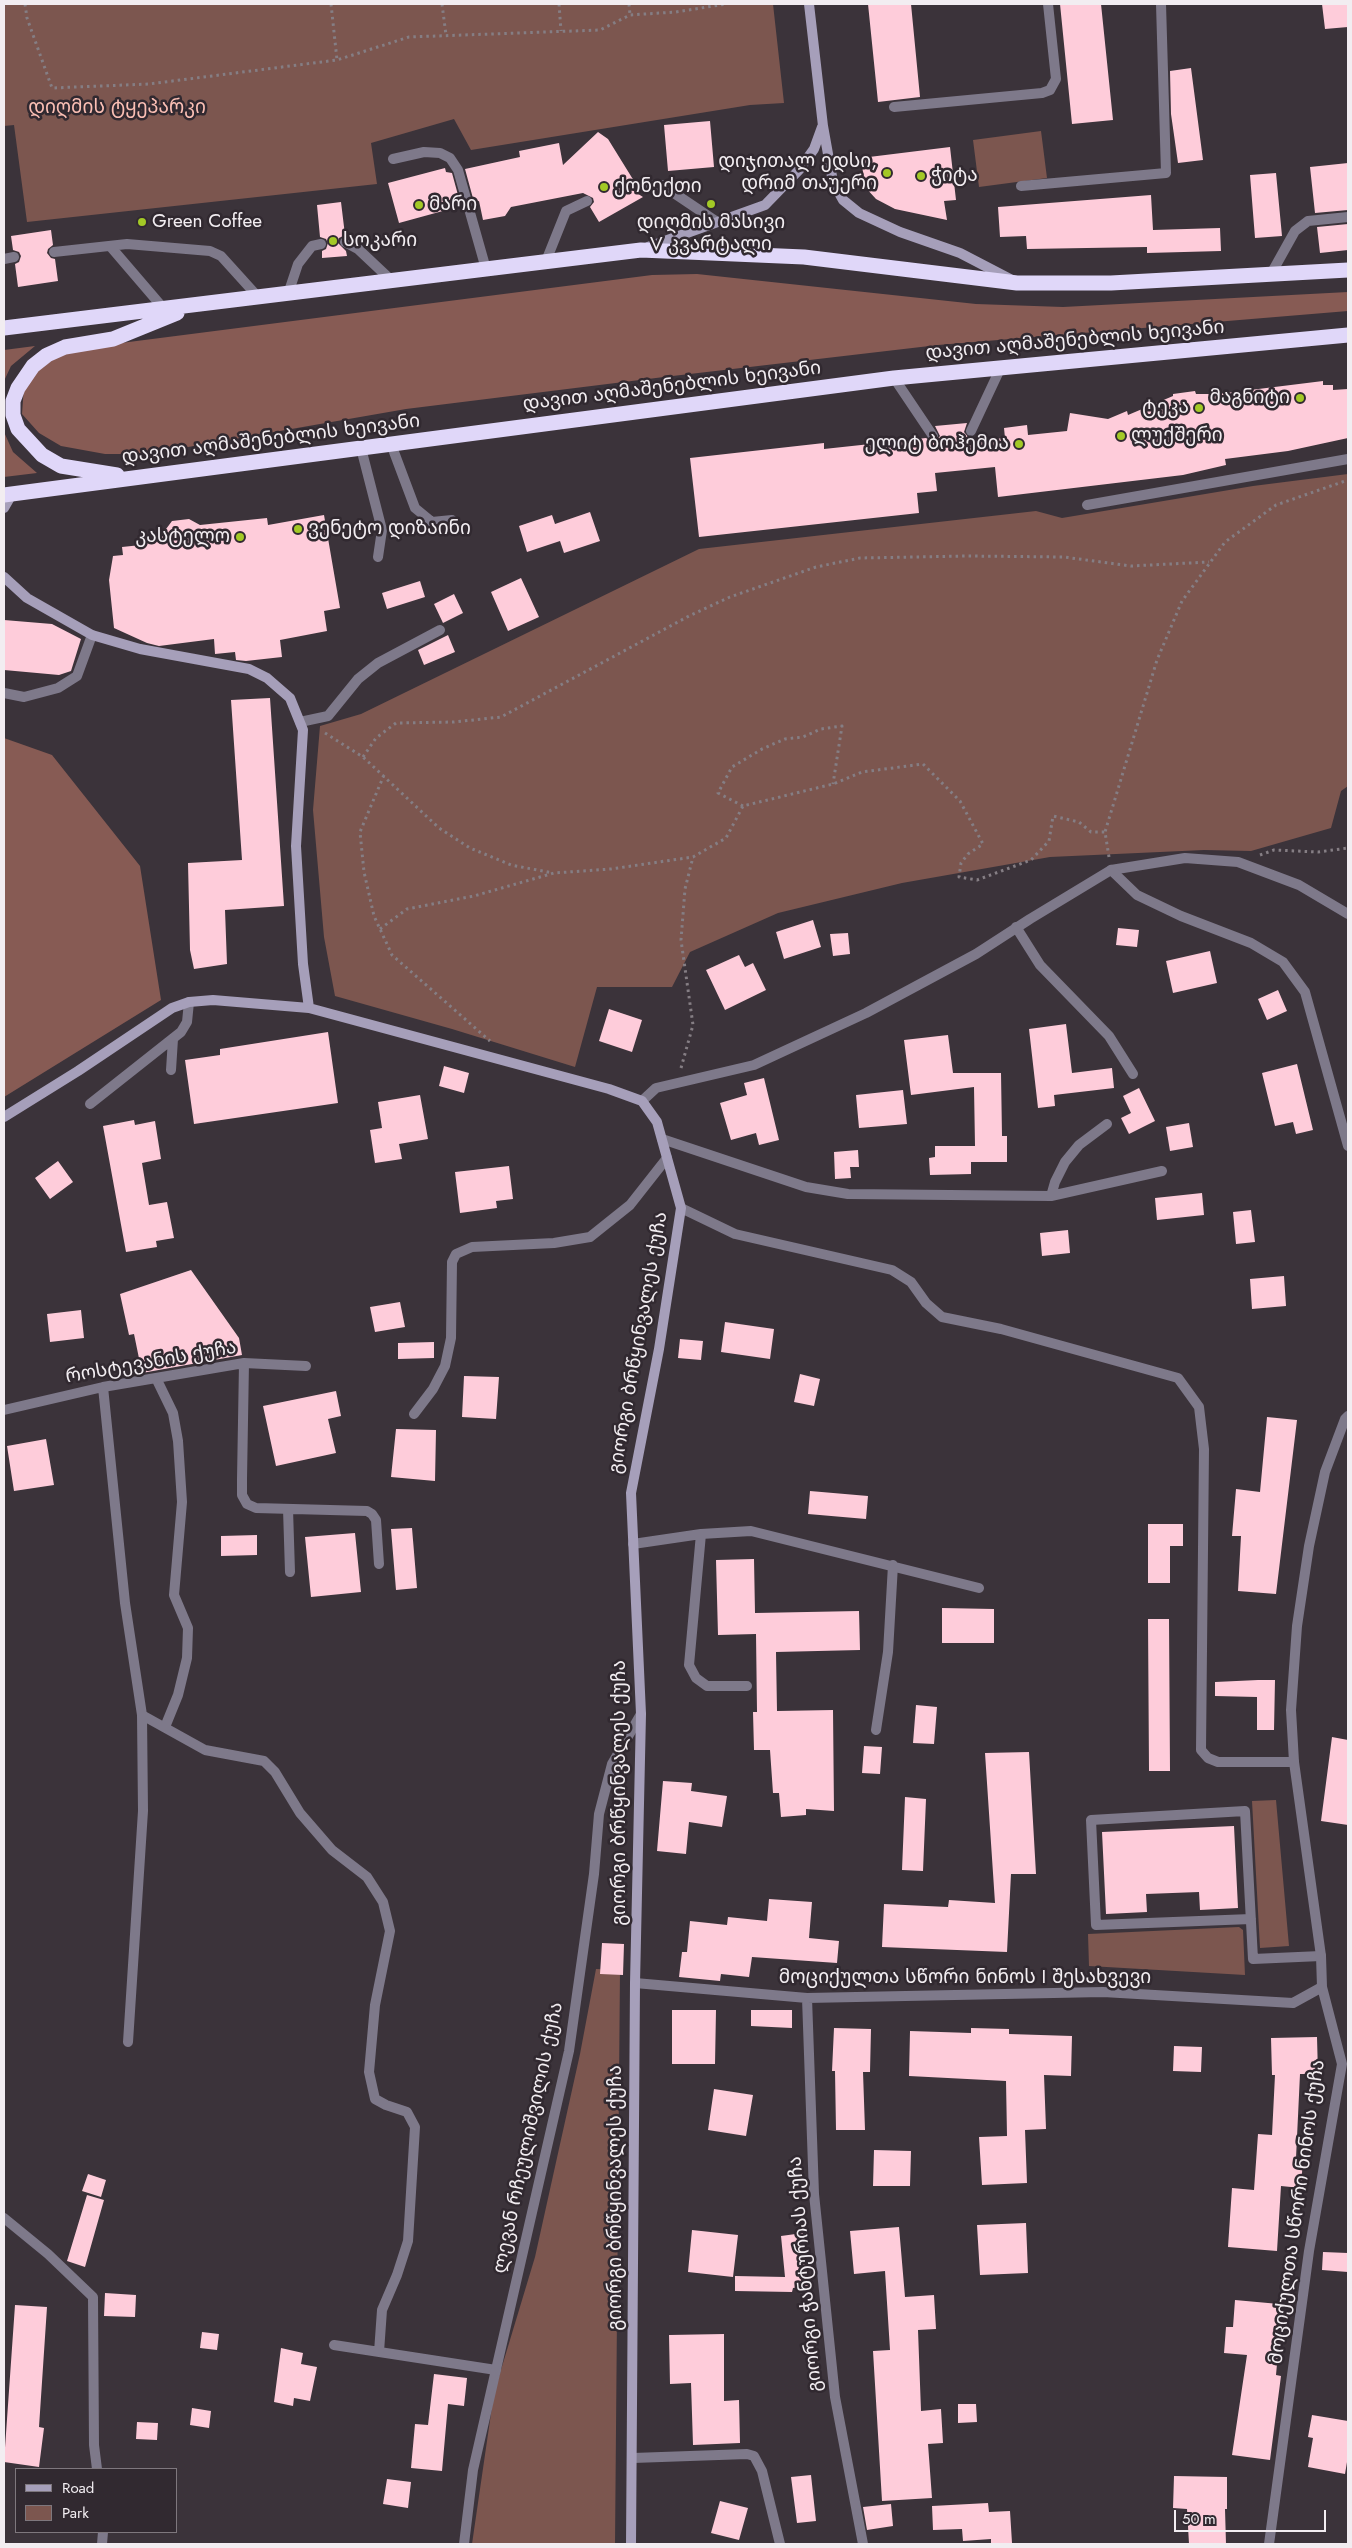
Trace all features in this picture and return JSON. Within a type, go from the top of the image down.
[{"type":"highway","points":[[4,328],[641,250],[804,257],[1017,283],[1111,283],[1348,270]]},
{"type":"highway","points":[[135,478],[61,466],[42,455],[18,429],[13,415],[13,401],[24,377],[32,366],[47,355],[65,347],[113,339],[195,306]]},
{"type":"highway","name":"დავით აღმაშენებლის ხეივანი","points":[[8,494],[894,378],[1348,335]]},
{"type":"street","points":[[809,4],[823,126],[833,182],[842,200],[859,213],[900,232],[960,253],[1017,283]]},
{"type":"street","points":[[894,106],[1042,93],[1050,90],[1056,79],[1048,4]]},
{"type":"street","points":[[1021,186],[1166,173],[1161,4]]},
{"type":"street","points":[[641,250],[765,205],[799,170],[814,149],[823,126]]},
{"type":"street","points":[[393,159],[424,152],[440,153],[450,158],[458,170],[486,269]]},
{"type":"street","points":[[638,187],[662,185],[717,222]]},
{"type":"street","points":[[546,261],[566,211],[587,201]]},
{"type":"street","points":[[1271,274],[1294,231],[1308,221],[1348,216]]},
{"type":"street","points":[[346,242],[358,249],[392,280]]},
{"type":"street","points":[[54,252],[127,244],[210,251],[221,256],[259,298]]},
{"type":"street","points":[[288,294],[298,264],[312,246],[321,244]]},
{"type":"street","points":[[110,246],[164,309]]},
{"type":"street","points":[[971,431],[1001,367]]},
{"type":"street","points":[[894,378],[934,436]]},
{"type":"street","points":[[391,444],[415,508],[432,522],[452,520]]},
{"type":"street","points":[[361,448],[382,530],[378,558]]},
{"type":"street","points":[[1087,505],[1348,459]]},
{"type":"street","points":[[4,508],[8,494]]},
{"type":"street","points":[[4,577],[27,598],[92,635],[140,649],[248,669],[267,678],[290,698],[303,730],[296,846],[303,964],[309,1008]]},
{"type":"street","points":[[300,722],[328,716],[358,679],[378,663],[440,630]]},
{"type":"street","points":[[4,693],[24,697],[58,688],[77,676],[92,635]]},
{"type":"street","points":[[4,1117],[78,1071],[172,1008],[189,1002],[238,1000],[309,1008],[609,1089],[642,1102],[656,1088],[754,1065],[820,1035],[976,954],[1016,927],[1111,870],[1185,858],[1238,862],[1299,885],[1348,914]]},
{"type":"street","points":[[1111,870],[1137,895],[1181,916],[1251,943],[1283,962],[1305,992],[1348,1146]]},
{"type":"street","points":[[1016,927],[1040,965],[1109,1036],[1134,1074]]},
{"type":"street","points":[[90,1104],[172,1039],[187,1022],[189,1002]]},
{"type":"street","points":[[171,1070],[172,1039]]},
{"type":"street","name":"გიორგი ბრწყინვალეს ქუჩა","points":[[630,2544],[633,2458],[635,1983],[641,1714],[631,1493],[659,1349],[681,1208],[657,1122],[642,1102]]},
{"type":"street","points":[[1051,1196],[1062,1169],[1078,1145],[1107,1124]]},
{"type":"street","points":[[662,1139],[806,1187],[848,1194],[1051,1196],[1162,1171]]},
{"type":"street","points":[[414,1414],[433,1389],[445,1366],[451,1338],[452,1262],[456,1254],[472,1247],[554,1243],[590,1237],[630,1205],[667,1158]]},
{"type":"street","points":[[681,1208],[735,1234],[892,1270],[910,1282],[926,1303],[942,1317],[1002,1329],[1178,1378],[1199,1408],[1204,1449],[1204,1620],[1201,1750],[1208,1758],[1218,1762],[1294,1762]]},
{"type":"street","points":[[244,1363],[242,1495],[247,1504],[256,1508],[367,1511],[376,1520],[379,1564]]},
{"type":"street","name":"როსტევანის ქუჩა","points":[[4,1410],[103,1387],[244,1363],[306,1366]]},
{"type":"street","points":[[156,1378],[173,1414],[178,1442],[182,1502],[174,1595],[188,1628],[187,1658],[183,1676],[178,1695],[165,1727]]},
{"type":"street","points":[[103,1387],[125,1603],[142,1715],[143,1811],[128,2042]]},
{"type":"street","name":"მოციქულთა სწორი ნინოს ქუჩა","points":[[1269,2544],[1309,2251],[1342,2064],[1322,1987],[1321,1956],[1294,1762],[1291,1710],[1296,1626],[1309,1546],[1325,1472],[1345,1419],[1348,1416]]},
{"type":"street","points":[[288,1509],[290,1572]]},
{"type":"street","points":[[633,1544],[701,1534],[751,1531],[893,1565],[978,1588]]},
{"type":"street","points":[[701,1534],[689,1665],[696,1678],[707,1686],[748,1686]]},
{"type":"street","points":[[876,1730],[888,1652],[893,1565]]},
{"type":"street","name":"ლევან რჩეულიშვილის ქუჩა","points":[[464,2544],[473,2470],[569,2051],[594,1874],[599,1814],[612,1764],[641,1714]]},
{"type":"street","points":[[142,1715],[205,1750],[264,1761],[275,1772],[300,1813],[332,1850],[367,1878],[383,1902],[390,1931],[375,2005],[369,2072],[375,2099],[407,2112],[415,2127],[408,2241],[382,2310],[379,2352]]},
{"type":"street","points":[[1251,1919],[1096,1925],[1091,1820],[1245,1811],[1251,1919],[1253,1959],[1321,1956]]},
{"type":"street","name":"მოციქულთა სწორი ნინოს I შესახვევი","points":[[635,1983],[807,1998],[1102,1992],[1293,2004],[1322,1987]]},
{"type":"street","name":"გიორგი ჭანტურიას ქუჩა","points":[[807,1998],[814,2194],[835,2398],[863,2544]]},
{"type":"street","points":[[4,2218],[48,2254],[93,2297],[94,2444],[96,2468]]},
{"type":"street","points":[[334,2345],[496,2370]]},
{"type":"street","points":[[633,2458],[747,2454],[754,2456],[762,2471],[780,2544]]},
{"type":"path","points":[[25,4],[27,18],[52,88],[149,84],[337,60],[410,37],[600,30],[630,15],[676,12],[726,4]]},
{"type":"path","points":[[331,4],[337,60]]},
{"type":"path","points":[[442,4],[446,35]]},
{"type":"path","points":[[559,4],[561,31]]},
{"type":"path","points":[[628,4],[630,15]]},
{"type":"path","points":[[1111,870],[1105,832],[1157,660],[1182,601],[1224,542],[1276,506],[1332,484],[1348,480]]},
{"type":"path","points":[[363,757],[376,738],[396,723],[454,722],[501,717],[689,616],[730,597],[816,566],[860,558],[968,556],[1064,556],[1131,566],[1209,562]]},
{"type":"path","points":[[300,722],[330,735],[363,757],[439,828],[470,848],[511,865],[554,873]]},
{"type":"path","points":[[833,784],[842,726],[821,729],[803,738],[785,739],[762,749],[732,767],[718,792],[743,806],[833,784],[862,772],[923,764],[960,800],[982,844],[968,854],[961,863],[959,877],[978,880],[1031,860],[1049,840],[1052,816],[1079,822],[1091,832],[1105,832]]},
{"type":"path","points":[[384,775],[360,832],[364,872],[374,916],[392,956],[492,1042]]},
{"type":"path","points":[[380,929],[407,909],[474,896],[554,873],[611,869],[693,857],[726,838],[743,806]]},
{"type":"path","points":[[1238,862],[1274,850],[1318,852],[1348,848]]},
{"type":"path","points":[[678,1083],[693,1025],[681,940],[685,890],[693,857]]},
{"type":"green space","name":"დიღმის ტყეპარკი","points":[[4,4],[773,4],[784,103],[750,105],[471,150],[454,119],[371,143],[377,184],[27,222],[14,125],[4,126]]},
{"type":"green space","points":[[1041,131],[1047,178],[979,187],[973,140]]},
{"type":"green space","points":[[1348,474],[1348,786],[1341,791],[1331,828],[1251,851],[1204,850],[1050,857],[902,883],[778,913],[690,952],[672,987],[597,987],[575,1067],[452,1029],[335,996],[324,937],[313,810],[320,726],[361,714],[699,549],[1036,511],[1062,518],[1253,486]]},
{"type":"green space","points":[[1276,1800],[1289,1946],[1260,1948],[1252,1801]]},
{"type":"green space","points":[[1239,1927],[1243,1930],[1245,1975],[1089,1966],[1088,1934]]},
{"type":"green space","points":[[596,1969],[620,1970],[615,2544],[472,2544],[494,2393],[535,2257],[580,2054]]},
{"type":"shaded area","points":[[697,274],[976,304],[1063,307],[1348,292],[1348,311],[938,345],[664,377],[406,409],[148,454],[105,454],[61,446],[39,433],[22,414],[24,386],[38,370],[63,353],[121,343],[652,275]]},
{"type":"shaded area","points":[[35,346],[11,366],[4,381],[4,350]]},
{"type":"shaded area","points":[[4,432],[13,452],[37,473],[4,477]]},
{"type":"shaded area","points":[[4,738],[52,755],[140,866],[161,1000],[4,1097]]},
{"type":"building","points":[[868,4],[911,4],[920,97],[878,102]]},
{"type":"building","points":[[1060,4],[1101,4],[1113,120],[1072,124]]},
{"type":"building","points":[[1322,4],[1348,4],[1348,27],[1325,29]]},
{"type":"building","points":[[1191,68],[1203,160],[1178,163],[1171,114],[1170,71]]},
{"type":"building","points":[[710,121],[714,167],[668,171],[664,125]]},
{"type":"building","points":[[598,132],[608,139],[634,181],[632,190],[643,197],[599,222],[590,207],[594,202],[593,198],[583,193],[511,207],[505,216],[483,220],[479,201],[474,202],[465,169],[520,157],[519,151],[559,143],[563,165]]},
{"type":"building","points":[[950,147],[956,200],[944,201],[947,220],[895,209],[876,199],[865,187],[861,158]]},
{"type":"building","points":[[1348,163],[1348,210],[1315,213],[1310,167]]},
{"type":"building","points":[[445,168],[446,172],[452,173],[461,206],[399,223],[388,183]]},
{"type":"building","points":[[1276,173],[1282,236],[1255,238],[1250,175]]},
{"type":"building","points":[[1151,195],[1153,230],[1220,228],[1221,251],[1147,253],[1147,247],[1027,249],[1026,236],[1000,237],[998,207]]},
{"type":"building","points":[[341,202],[345,235],[339,238],[338,243],[346,251],[347,256],[322,258],[322,251],[326,249],[328,243],[326,239],[320,237],[317,205]]},
{"type":"building","points":[[1348,224],[1348,250],[1320,253],[1317,227]]},
{"type":"building","points":[[51,230],[53,245],[48,249],[47,253],[51,258],[55,259],[58,281],[18,287],[15,264],[19,262],[21,256],[19,252],[13,250],[11,236]]},
{"type":"building","points":[[1323,381],[1323,385],[1333,385],[1333,390],[1348,389],[1348,438],[1288,451],[1225,459],[1226,465],[1183,475],[998,497],[995,467],[935,473],[937,491],[917,493],[919,513],[699,537],[690,458],[824,443],[824,449],[926,438],[934,443],[940,436],[935,426],[967,423],[964,432],[968,437],[972,438],[972,441],[1005,438],[1004,428],[1027,425],[1028,435],[1067,431],[1070,413],[1108,419],[1127,411],[1128,415],[1173,396],[1173,394],[1195,391],[1196,394],[1218,394]]},
{"type":"building","points":[[590,512],[600,541],[564,553],[560,541],[527,552],[519,526],[552,515],[555,524]]},
{"type":"building","points":[[324,515],[340,608],[324,611],[327,631],[280,640],[282,657],[246,661],[236,660],[235,652],[215,654],[214,639],[159,646],[147,643],[114,628],[109,580],[113,556],[123,555],[122,547],[141,545],[147,536],[163,533],[172,521],[189,519],[200,525],[267,518],[268,525]]},
{"type":"building","points":[[521,578],[539,617],[508,631],[491,592]]},
{"type":"building","points":[[420,581],[425,597],[387,609],[382,593]]},
{"type":"building","points":[[454,594],[463,613],[443,623],[434,604]]},
{"type":"building","points":[[4,620],[52,624],[81,639],[71,671],[59,675],[4,670]]},
{"type":"building","points":[[448,635],[455,652],[424,665],[418,650]]},
{"type":"building","points":[[270,698],[284,906],[225,910],[227,964],[194,969],[190,950],[188,863],[242,860],[231,700]]},
{"type":"building","points":[[813,920],[821,947],[784,959],[776,932]]},
{"type":"building","points":[[1118,928],[1139,930],[1137,947],[1116,945]]},
{"type":"building","points":[[848,933],[850,954],[833,956],[830,934]]},
{"type":"building","points":[[1210,951],[1217,983],[1173,993],[1166,961]]},
{"type":"building","points":[[739,955],[745,967],[753,963],[766,990],[725,1010],[706,970]]},
{"type":"building","points":[[1278,990],[1287,1011],[1267,1020],[1258,999]]},
{"type":"building","points":[[609,1009],[642,1020],[632,1052],[599,1041]]},
{"type":"building","points":[[1066,1024],[1072,1073],[1112,1068],[1114,1088],[1054,1095],[1055,1106],[1038,1108],[1029,1029]]},
{"type":"building","points":[[328,1032],[338,1103],[194,1124],[185,1060],[220,1055],[220,1049]]},
{"type":"building","points":[[948,1035],[953,1073],[1001,1073],[1002,1136],[1007,1136],[1007,1162],[971,1162],[971,1174],[930,1175],[929,1158],[935,1157],[935,1146],[975,1146],[974,1087],[911,1095],[904,1040]]},
{"type":"building","points":[[1297,1064],[1313,1130],[1296,1134],[1293,1122],[1275,1126],[1262,1073]]},
{"type":"building","points":[[444,1066],[469,1073],[464,1093],[439,1086]]},
{"type":"building","points":[[764,1078],[779,1140],[759,1145],[756,1133],[731,1140],[720,1103],[747,1095],[744,1083]]},
{"type":"building","points":[[1139,1088],[1155,1121],[1129,1134],[1121,1118],[1131,1113],[1123,1096]]},
{"type":"building","points":[[903,1090],[907,1124],[859,1128],[856,1095]]},
{"type":"building","points":[[420,1095],[428,1139],[399,1144],[402,1159],[375,1163],[370,1130],[382,1128],[378,1102]]},
{"type":"building","points":[[134,1120],[135,1125],[155,1121],[161,1159],[142,1163],[149,1205],[167,1202],[174,1238],[156,1241],[157,1247],[126,1252],[103,1126]]},
{"type":"building","points":[[1189,1123],[1193,1147],[1170,1151],[1166,1127]]},
{"type":"building","points":[[858,1150],[859,1167],[850,1167],[851,1178],[835,1179],[834,1152]]},
{"type":"building","points":[[58,1161],[73,1182],[50,1199],[35,1178]]},
{"type":"building","points":[[509,1166],[513,1199],[496,1201],[497,1208],[460,1213],[455,1172]]},
{"type":"building","points":[[1202,1193],[1204,1215],[1157,1220],[1155,1198]]},
{"type":"building","points":[[1251,1210],[1255,1242],[1236,1244],[1233,1212]]},
{"type":"building","points":[[1068,1230],[1070,1253],[1042,1256],[1040,1233]]},
{"type":"building","points":[[191,1270],[239,1338],[242,1355],[142,1373],[134,1334],[129,1335],[120,1294]]},
{"type":"building","points":[[1284,1276],[1286,1306],[1252,1309],[1250,1279]]},
{"type":"building","points":[[400,1302],[405,1327],[375,1332],[370,1307]]},
{"type":"building","points":[[81,1310],[84,1338],[50,1342],[47,1314]]},
{"type":"building","points":[[725,1322],[774,1329],[770,1359],[721,1352]]},
{"type":"building","points":[[680,1339],[703,1341],[701,1360],[678,1358]]},
{"type":"building","points":[[434,1342],[434,1358],[398,1359],[398,1343]]},
{"type":"building","points":[[800,1374],[820,1379],[814,1406],[794,1402]]},
{"type":"building","points":[[464,1376],[499,1377],[496,1419],[462,1417]]},
{"type":"building","points":[[336,1391],[341,1416],[328,1419],[336,1453],[276,1466],[263,1406]]},
{"type":"building","points":[[1267,1417],[1297,1420],[1276,1594],[1238,1591],[1241,1536],[1232,1536],[1236,1489],[1260,1492]]},
{"type":"building","points":[[396,1429],[436,1430],[435,1481],[391,1477]]},
{"type":"building","points":[[46,1439],[54,1485],[14,1491],[7,1446]]},
{"type":"building","points":[[810,1491],[868,1496],[866,1519],[808,1514]]},
{"type":"building","points":[[1148,1524],[1183,1524],[1183,1546],[1170,1546],[1170,1583],[1148,1583]]},
{"type":"building","points":[[412,1528],[417,1588],[396,1590],[391,1529]]},
{"type":"building","points":[[355,1533],[361,1592],[311,1597],[305,1537]]},
{"type":"building","points":[[257,1535],[257,1555],[221,1556],[221,1536]]},
{"type":"building","points":[[754,1559],[755,1613],[859,1611],[860,1650],[776,1652],[777,1711],[833,1710],[834,1811],[806,1809],[806,1815],[781,1817],[779,1793],[773,1793],[770,1750],[754,1750],[753,1712],[757,1712],[756,1634],[718,1635],[716,1560]]},
{"type":"building","points":[[942,1608],[994,1609],[994,1643],[942,1643]]},
{"type":"building","points":[[1148,1619],[1169,1619],[1170,1771],[1149,1771]]},
{"type":"building","points":[[1275,1680],[1274,1730],[1257,1730],[1257,1697],[1215,1696],[1215,1682]]},
{"type":"building","points":[[916,1705],[937,1707],[934,1744],[913,1743]]},
{"type":"building","points":[[1332,1737],[1348,1740],[1348,1825],[1321,1821]]},
{"type":"building","points":[[864,1746],[882,1747],[880,1774],[862,1773]]},
{"type":"building","points":[[1029,1752],[1036,1874],[1011,1874],[1007,1952],[882,1947],[884,1904],[948,1907],[949,1900],[995,1903],[985,1753]]},
{"type":"building","points":[[663,1781],[692,1783],[691,1791],[727,1796],[722,1827],[689,1822],[686,1854],[657,1851]]},
{"type":"building","points":[[905,1797],[926,1799],[923,1871],[902,1870]]},
{"type":"building","points":[[1234,1826],[1238,1908],[1200,1910],[1199,1892],[1146,1894],[1147,1912],[1106,1914],[1102,1832]]},
{"type":"building","points":[[769,1899],[812,1902],[809,1938],[839,1941],[837,1963],[752,1957],[749,1977],[721,1974],[720,1981],[679,1977],[682,1952],[687,1952],[690,1921],[727,1925],[728,1917],[767,1921]]},
{"type":"building","points":[[602,1943],[624,1944],[623,1975],[600,1974]]},
{"type":"building","points":[[672,2010],[716,2010],[715,2064],[672,2064]]},
{"type":"building","points":[[751,2010],[792,2010],[792,2028],[751,2026]]},
{"type":"building","points":[[834,2028],[871,2029],[870,2072],[863,2072],[865,2130],[836,2130],[835,2071],[832,2071]]},
{"type":"building","points":[[971,2028],[1009,2029],[1009,2034],[1072,2036],[1071,2076],[1044,2075],[1046,2129],[1025,2130],[1027,2183],[982,2185],[979,2137],[1007,2136],[1006,2081],[909,2076],[910,2031],[971,2033]]},
{"type":"building","points":[[1317,2037],[1318,2074],[1300,2074],[1296,2158],[1303,2158],[1301,2188],[1281,2186],[1277,2251],[1228,2247],[1232,2188],[1254,2190],[1258,2134],[1272,2135],[1275,2075],[1272,2075],[1271,2038]]},
{"type":"building","points":[[1174,2046],[1202,2047],[1201,2072],[1173,2071]]},
{"type":"building","points":[[714,2089],[753,2095],[746,2136],[708,2130]]},
{"type":"building","points":[[874,2150],[911,2151],[910,2186],[873,2186]]},
{"type":"building","points":[[88,2174],[106,2180],[101,2197],[82,2191]]},
{"type":"building","points":[[87,2195],[104,2200],[85,2267],[67,2261]]},
{"type":"building","points":[[1026,2223],[1028,2273],[980,2275],[977,2225]]},
{"type":"building","points":[[899,2227],[905,2297],[934,2295],[936,2329],[918,2330],[921,2411],[941,2409],[943,2443],[928,2444],[932,2498],[882,2501],[873,2351],[890,2350],[885,2271],[854,2274],[850,2231]]},
{"type":"building","points":[[692,2230],[738,2235],[733,2277],[688,2272]]},
{"type":"building","points":[[803,2233],[808,2286],[793,2288],[792,2292],[735,2291],[735,2276],[785,2277],[781,2236]]},
{"type":"building","points":[[1323,2252],[1348,2253],[1348,2272],[1322,2270]]},
{"type":"building","points":[[105,2293],[136,2295],[135,2317],[104,2316]]},
{"type":"building","points":[[1235,2300],[1279,2304],[1276,2331],[1280,2331],[1276,2375],[1281,2376],[1270,2460],[1232,2455],[1247,2355],[1224,2353],[1226,2327],[1233,2327]]},
{"type":"building","points":[[15,2305],[47,2307],[39,2427],[44,2428],[39,2467],[4,2462]]},
{"type":"building","points":[[202,2332],[219,2334],[217,2350],[200,2348]]},
{"type":"building","points":[[724,2334],[724,2401],[739,2400],[740,2443],[693,2445],[691,2383],[670,2384],[669,2335]]},
{"type":"building","points":[[281,2348],[303,2353],[301,2364],[317,2367],[310,2401],[294,2398],[293,2406],[274,2402]]},
{"type":"building","points":[[434,2374],[467,2378],[464,2406],[448,2404],[442,2471],[411,2468],[415,2424],[428,2425]]},
{"type":"building","points":[[958,2404],[976,2404],[977,2422],[958,2423]]},
{"type":"building","points":[[192,2408],[211,2411],[209,2428],[190,2425]]},
{"type":"building","points":[[1312,2415],[1348,2421],[1348,2456],[1345,2474],[1308,2467],[1313,2438],[1308,2437]]},
{"type":"building","points":[[137,2422],[158,2423],[157,2440],[136,2439]]},
{"type":"building","points":[[811,2475],[816,2521],[797,2523],[791,2477]]},
{"type":"building","points":[[1174,2476],[1227,2477],[1227,2509],[1225,2509],[1226,2544],[1189,2544],[1187,2509],[1173,2508]]},
{"type":"building","points":[[387,2479],[411,2482],[408,2508],[383,2504]]},
{"type":"building","points":[[720,2501],[748,2508],[739,2540],[711,2533]]},
{"type":"building","points":[[988,2503],[989,2512],[1010,2511],[1012,2543],[991,2544],[991,2539],[963,2541],[962,2529],[933,2530],[932,2506]]},
{"type":"building","points":[[891,2504],[893,2526],[867,2530],[863,2507]]},
{"type":"place","name":"დიჯითალ ედსი, დრიმ თაუერი","points":[[887,173]]},
{"type":"place","name":"ჭიტა","points":[[921,176]]},
{"type":"place","name":"ქონექთი","points":[[604,187]]},
{"type":"place","name":"დიღმის მასივი V კვარტალი","points":[[711,204]]},
{"type":"place","name":"მარი","points":[[419,205]]},
{"type":"place","name":"Green Coffee","points":[[142,222]]},
{"type":"place","name":"სოკარი","points":[[333,241]]},
{"type":"place","name":"მაგნიტი","points":[[1300,398]]},
{"type":"place","name":"ტეკა","points":[[1199,408]]},
{"type":"place","name":"ლუქშერი","points":[[1121,436]]},
{"type":"place","name":"ელიტ ბოჰემია","points":[[1019,444]]},
{"type":"place","name":"ვენეტო დიზაინი","points":[[298,529]]},
{"type":"place","name":"კასტელო","points":[[240,537]]}]
